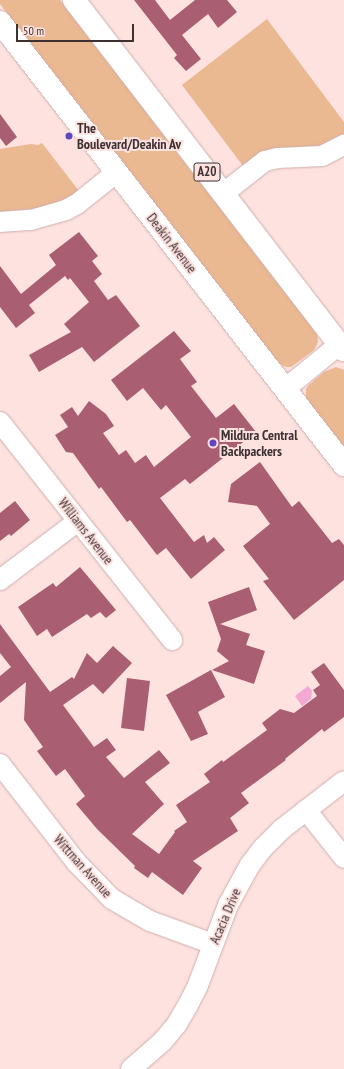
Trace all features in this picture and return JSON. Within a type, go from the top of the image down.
[{"type":"highway","name":"A20","points":[[74,0],[342,347]]},
{"type":"highway","name":"Deakin Avenue","points":[[0,22],[344,465]]},
{"type":"street","points":[[224,193],[265,161],[278,158],[322,156],[344,144]]},
{"type":"street","points":[[0,222],[31,220],[66,210],[77,204],[117,172]]},
{"type":"street","points":[[285,389],[342,347]]},
{"type":"street","name":"Williams Avenue","points":[[0,422],[172,640]]},
{"type":"street","points":[[0,580],[78,521]]},
{"type":"street","name":"Wittman Avenue","points":[[0,764],[76,862],[112,899],[150,921],[214,944]]},
{"type":"street","name":"Acacia Drive","points":[[131,1069],[162,1042],[177,1024],[198,984],[228,905],[250,865],[263,848],[306,810],[344,781]]},
{"type":"street","points":[[306,810],[344,858]]},
{"type":"shaded area","points":[[0,0],[60,0],[317,333],[318,342],[314,350],[291,367],[286,367],[278,363],[0,4]]},
{"type":"shaded area","points":[[267,19],[344,122],[344,134],[334,142],[319,147],[271,149],[258,154],[243,166],[182,85]]},
{"type":"shaded area","points":[[42,143],[79,191],[53,205],[41,208],[0,212],[0,149],[31,144],[38,145]]},
{"type":"shaded area","points":[[336,367],[344,370],[344,448],[306,398],[306,389],[309,385],[324,372]]},
{"type":"shaded area","points":[[308,686],[312,691],[311,699],[302,706],[295,696]]},
{"type":"building","points":[[134,0],[155,0],[170,20],[195,0],[227,0],[237,12],[218,28],[208,14],[182,35],[201,59],[186,71],[174,58],[177,55]]},
{"type":"building","points":[[0,114],[17,137],[6,146],[0,138]]},
{"type":"building","points":[[79,232],[98,256],[92,261],[102,274],[94,281],[108,300],[116,295],[140,326],[94,362],[82,347],[39,372],[29,355],[71,332],[64,324],[89,302],[70,278],[68,280],[65,276],[29,305],[35,313],[16,328],[0,307],[0,266],[21,294],[56,265],[49,255]]},
{"type":"building","points":[[174,331],[191,351],[180,359],[197,382],[191,386],[216,418],[234,404],[256,432],[190,484],[185,479],[160,498],[194,542],[204,535],[207,543],[214,537],[225,550],[191,579],[166,548],[157,555],[130,520],[127,522],[101,487],[99,489],[73,453],[66,452],[55,435],[68,427],[60,415],[72,407],[78,416],[89,401],[106,414],[114,426],[103,433],[119,455],[126,450],[135,463],[146,455],[154,467],[191,437],[166,405],[161,410],[143,388],[127,401],[111,380]]},
{"type":"building","points":[[260,462],[292,507],[299,501],[332,543],[339,539],[344,545],[344,580],[294,620],[263,581],[269,579],[243,546],[270,524],[257,506],[228,502],[231,484]]},
{"type":"building","points":[[15,501],[30,520],[11,536],[9,534],[0,541],[0,513]]},
{"type":"building","points":[[80,567],[116,610],[106,618],[100,612],[91,618],[87,614],[52,637],[47,629],[37,636],[18,607],[53,583],[56,587]]},
{"type":"building","points":[[249,587],[257,610],[220,624],[250,634],[246,645],[265,651],[254,684],[212,670],[229,661],[217,651],[221,639],[208,602]]},
{"type":"building","points":[[0,624],[50,692],[72,677],[74,679],[87,653],[97,663],[113,646],[132,663],[103,694],[93,684],[63,705],[94,747],[107,738],[116,750],[106,757],[124,778],[159,750],[170,763],[145,782],[164,804],[132,834],[159,854],[175,832],[174,831],[187,822],[176,805],[210,782],[204,774],[267,730],[262,723],[280,709],[294,713],[317,696],[313,690],[320,685],[311,672],[324,663],[344,690],[344,717],[324,732],[322,729],[285,759],[286,760],[241,793],[249,803],[230,818],[238,831],[193,861],[202,868],[183,895],[152,872],[148,878],[134,868],[135,866],[97,829],[76,804],[85,796],[65,769],[56,776],[37,751],[43,747],[24,720],[26,682],[0,703],[0,676],[11,667],[0,653]]},
{"type":"building","points":[[211,670],[225,697],[198,712],[208,734],[191,741],[166,695]]},
{"type":"building","points":[[127,678],[150,681],[144,731],[121,728]]},
{"type":"place","name":"The Boulevard/Deakin Av","points":[[69,136]]},
{"type":"place","name":"Mildura Central Backpackers","points":[[213,443]]}]
